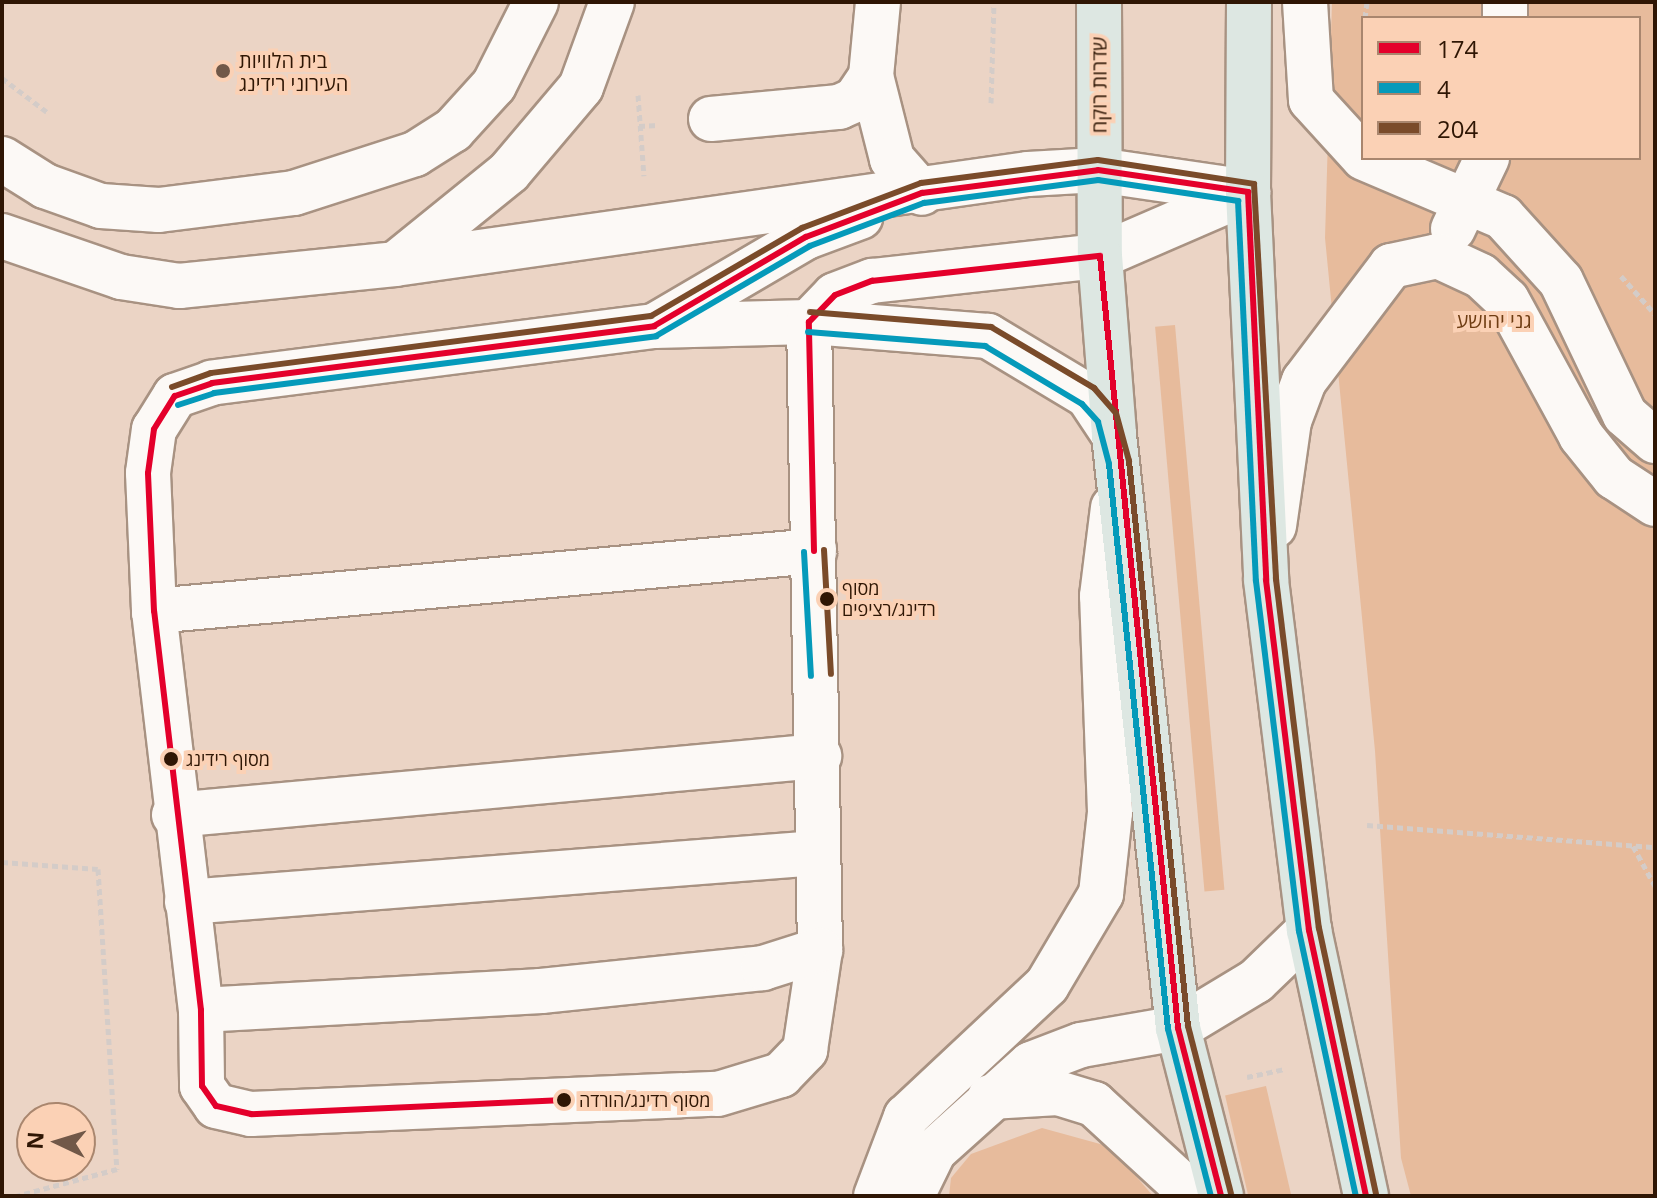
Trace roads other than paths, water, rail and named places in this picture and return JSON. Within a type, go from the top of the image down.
[{"type":"main road","name":"שדרות רוקח","points":[[1099,2],[1100,256],[1116,448],[1178,1028],[1221,1196]]},
{"type":"main road","points":[[1249,2],[1248,192],[1266,580],[1309,930],[1366,1196]]},
{"type":"lane","points":[[2,159],[45,186],[101,206],[159,210],[294,193],[415,154],[453,130],[494,85],[536,2]]},
{"type":"lane","points":[[395,264],[509,172],[581,87],[612,2]]},
{"type":"lane","points":[[878,2],[871,76],[892,159],[922,193]]},
{"type":"lane","points":[[1305,2],[1311,100],[1361,155]]},
{"type":"lane","points":[[711,119],[839,107],[855,100],[871,76]]},
{"type":"lane","points":[[1369,160],[1503,217],[1561,281],[1625,415],[1655,441]]},
{"type":"lane","points":[[1438,256],[1468,203],[1486,160]]},
{"type":"lane","points":[[2,236],[121,277],[179,286],[395,264],[648,225],[1098,170],[1248,192]]},
{"type":"lane","points":[[876,1196],[906,1117],[1047,985],[1101,894],[1110,812],[1102,596],[1116,448],[1088,396],[988,336],[809,322],[654,326],[212,383],[175,396],[154,429],[148,473],[154,611],[174,815],[201,1010],[202,1086],[216,1106],[251,1114],[718,1094],[781,1075],[805,1050],[820,950],[809,322],[835,295],[872,281],[1100,256],[1248,192]]},
{"type":"lane","points":[[654,326],[806,237],[922,193]]},
{"type":"lane","points":[[1266,580],[1289,421],[1304,381],[1391,266],[1438,256],[1481,276],[1507,300],[1581,436],[1614,477],[1655,504]]},
{"type":"lane","points":[[154,611],[814,551]]},
{"type":"lane","points":[[174,815],[819,756]]},
{"type":"lane","points":[[187,902],[817,853]]},
{"type":"lane","points":[[912,1196],[934,1151],[990,1097],[1031,1064],[1081,1045],[1178,1028],[1256,981],[1309,930]]},
{"type":"lane","points":[[201,1010],[556,989],[763,968],[820,950]]},
{"type":"lane","points":[[990,1097],[1058,1093],[1094,1104],[1194,1196]]},
{"type":"place","name":"בית הלוויות העירוני רידינג","points":[[223,71]]},
{"type":"place","name":"מסוף רדינג/רציפים","points":[[827,599]]},
{"type":"place","name":"מסוף רידינג","points":[[171,759]]},
{"type":"place","name":"מסוף רדינג/הורדה","points":[[564,1100]]},
{"type":"park label","name":"גני יהושע","points":[[1494,320]]}]
